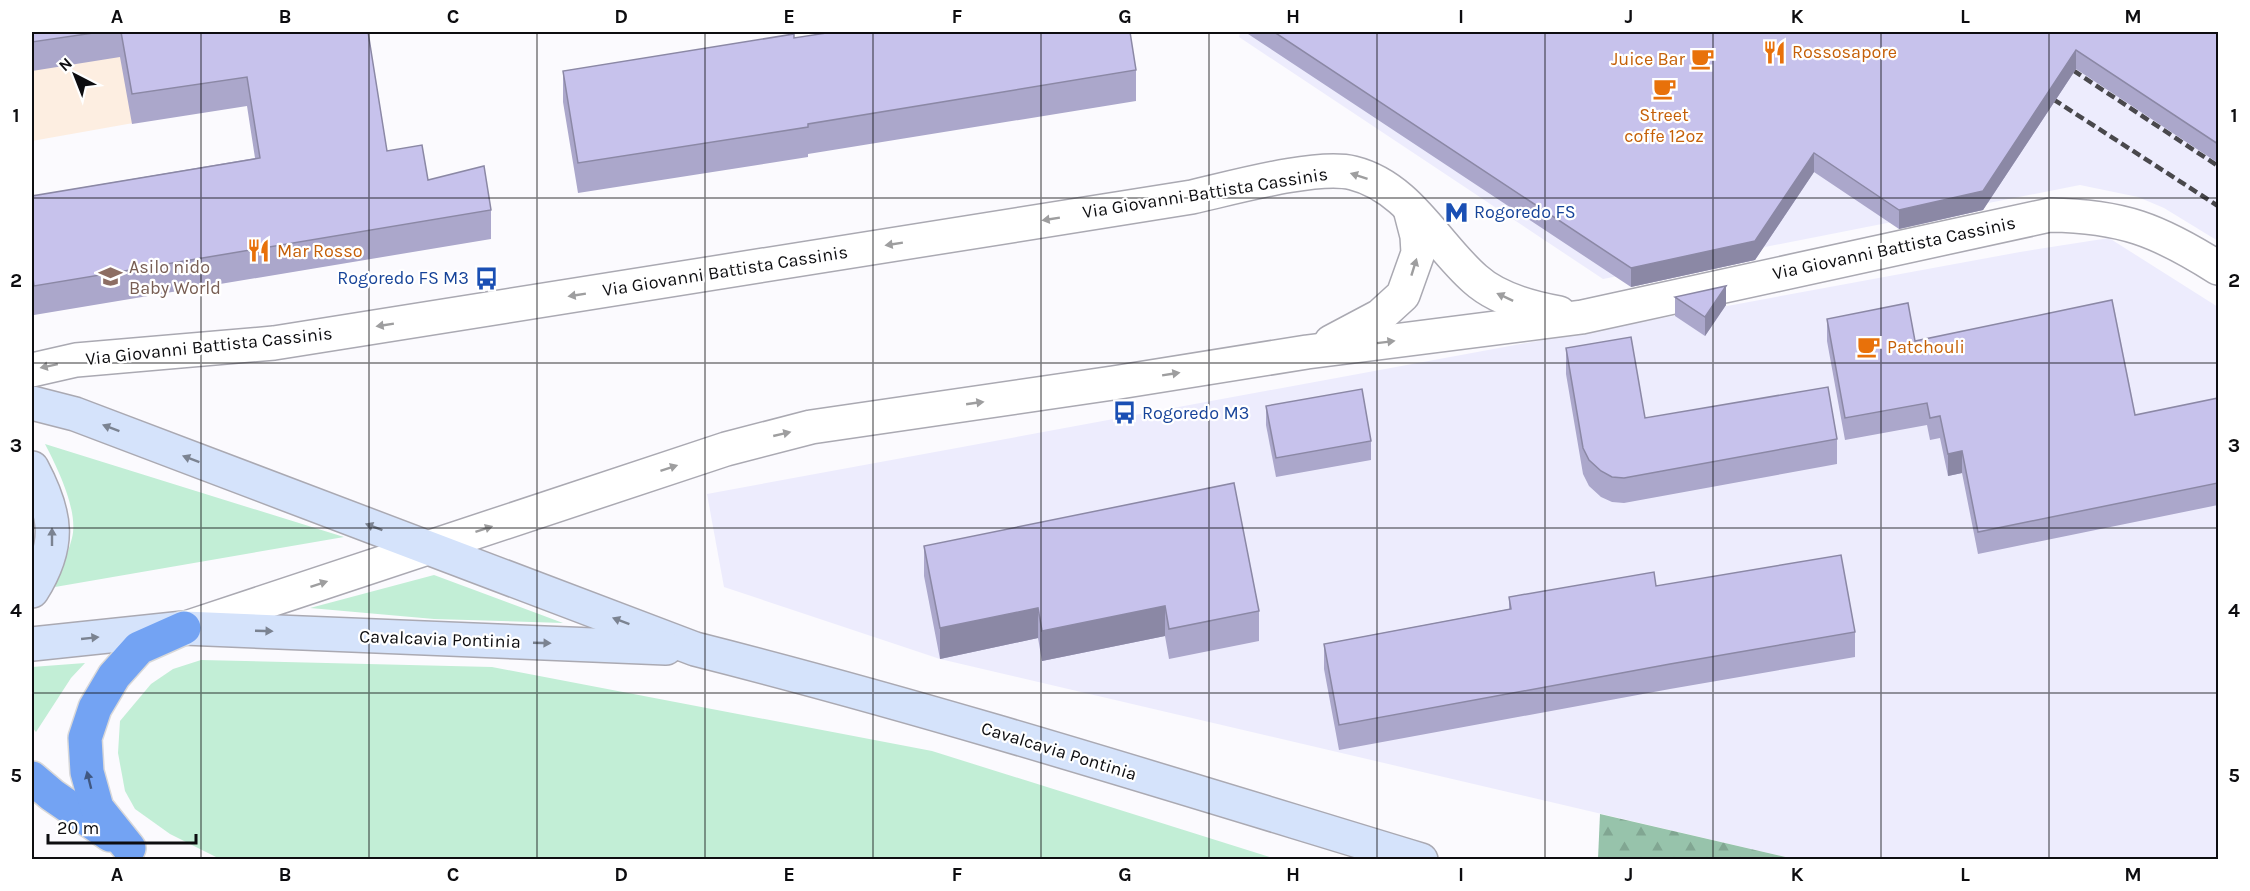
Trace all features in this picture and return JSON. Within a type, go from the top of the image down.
[{"type":"highway","points":[[138,854],[97,808],[87,772],[85,738],[94,708],[120,669],[139,648],[184,628]]},
{"type":"highway","points":[[32,778],[52,795],[138,854]]},
{"type":"street","name":"Via Giovanni Battista Cassinis","points":[[32,370],[76,360],[274,343],[1192,196],[1328,171],[1353,173],[1375,181],[1393,192],[1409,206],[1476,280],[1515,301],[1542,310],[1581,317]]},
{"type":"street","name":"Via Giovanni Battista Cassinis","points":[[1307,352],[1349,334],[1380,316],[1403,295],[1418,253],[1417,236],[1409,206]]},
{"type":"street","name":"Via Giovanni Battista Cassinis","points":[[32,644],[184,628],[726,449],[811,427],[1307,352],[1581,317],[2050,215],[2079,215],[2135,225],[2164,236],[2210,263]]},
{"type":"street","points":[[32,403],[75,414],[429,548]]},
{"type":"street","points":[[32,468],[44,493],[52,520],[53,546],[42,575],[32,591]]},
{"type":"street","name":"Cavalcavia Pontinia","points":[[429,548],[695,649],[917,708],[1421,860]]},
{"type":"street","name":"Cavalcavia Pontinia","points":[[184,628],[695,649]]},
{"type":"shaded area","points":[[32,32],[154,32],[167,117],[32,141]]},
{"type":"shaded area","points":[[1240,32],[2218,32],[2218,241],[2164,208],[2138,197],[2080,185],[1603,279],[1239,37]]},
{"type":"shaded area","points":[[2109,238],[2218,307],[2218,859],[1794,859],[940,659],[724,587],[707,494],[2020,252]]},
{"type":"green space","points":[[45,444],[344,537],[55,587],[72,538],[73,527],[66,490]]},
{"type":"green space","points":[[434,575],[563,623],[434,619],[310,608]]},
{"type":"green space","points":[[201,660],[492,667],[932,751],[1276,859],[220,859],[170,834],[135,809],[125,791],[118,753],[120,721],[151,684],[173,669]]},
{"type":"green space","points":[[85,663],[71,678],[36,732],[32,727],[32,667]]},
{"type":"green space","points":[[1600,814],[1794,859],[1598,859]]},
{"type":"building","points":[[32,32],[100,32],[32,42]]},
{"type":"building","points":[[121,32],[368,32],[387,151],[422,145],[428,180],[484,166],[491,210],[34,286],[32,196],[260,158],[247,77],[132,94]]},
{"type":"building","points":[[833,32],[1130,32],[1136,70],[808,124],[808,127],[578,163],[563,71],[794,34],[794,38]]},
{"type":"building","points":[[1274,32],[2218,32],[2218,144],[2076,50],[1983,191],[1899,210],[1814,153],[1755,241],[1631,268]]},
{"type":"building","points":[[1726,286],[1705,317],[1675,297]]},
{"type":"building","points":[[2112,300],[2135,415],[2218,398],[2218,483],[1978,532],[1962,451],[1948,454],[1940,416],[1930,418],[1927,403],[1845,418],[1827,319],[1908,303],[1915,341]]},
{"type":"building","points":[[1631,337],[1645,418],[1828,387],[1837,439],[1624,478],[1612,477],[1589,460],[1583,448],[1566,348]]},
{"type":"building","points":[[1362,389],[1371,441],[1276,458],[1266,406]]},
{"type":"building","points":[[1234,483],[1259,611],[1169,629],[1165,606],[1042,631],[1038,608],[940,628],[924,546]]},
{"type":"building","points":[[1841,555],[1855,632],[1339,725],[1324,644],[1511,609],[1509,597],[1654,572],[1656,586]]},
{"type":"railway","points":[[2062,63],[2218,166]]},
{"type":"railway","points":[[2042,92],[2218,206]]},
{"type":"place","name":"Rossosapore","points":[[1774,52]]},
{"type":"place","name":"Juice Bar","points":[[1703,59]]},
{"type":"place","name":"Street coffe 12oz","points":[[1664,89]]},
{"type":"place","name":"Rogoredo FS","points":[[1456,212]]},
{"type":"place","name":"Mar Rosso","points":[[259,251]]},
{"type":"place","name":"Asilo nido Baby World","points":[[111,277]]},
{"type":"place","name":"Rogoredo FS M3","points":[[487,278]]},
{"type":"place","name":"Patchouli","points":[[1869,347]]},
{"type":"place","name":"Rogoredo M3","points":[[1124,413]]}]
